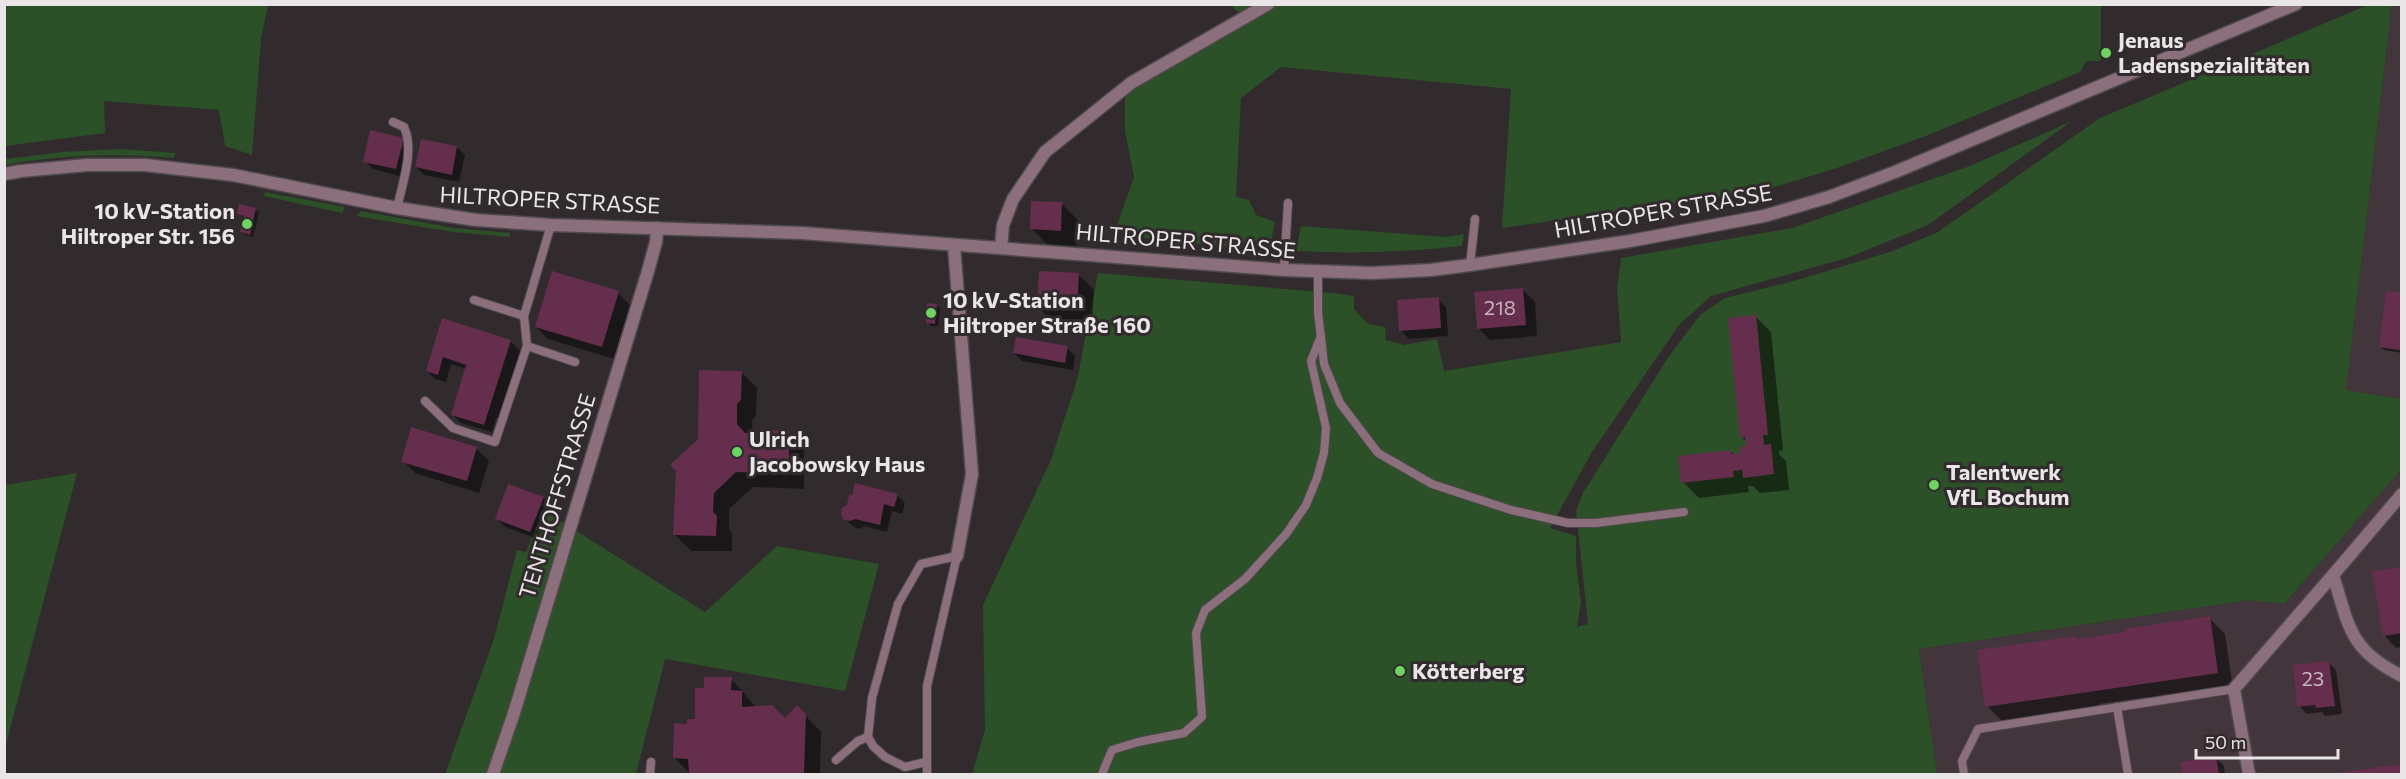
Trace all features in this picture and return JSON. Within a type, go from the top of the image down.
[{"type":"street","points":[[1001,248],[1003,225],[1013,199],[1045,152],[1131,82],[1268,4]]},
{"type":"street","name":"HILTROPER STRASSE","points":[[4,174],[87,165],[145,165],[233,176],[397,208],[476,220],[551,225],[802,233],[1318,272],[1419,271],[1630,241],[1764,216],[1895,172],[2296,4]]},
{"type":"street","name":"TENTHOFFSTRASSE","points":[[493,774],[514,713],[648,271],[656,242],[657,228]]},
{"type":"street","points":[[954,246],[972,474],[957,556]]},
{"type":"street","points":[[2248,774],[2234,689],[2402,494]]},
{"type":"street","points":[[2333,575],[2352,636],[2379,664],[2402,676]]},
{"type":"lane","points":[[393,122],[404,127],[408,142],[397,208]]},
{"type":"lane","points":[[1284,270],[1288,203]]},
{"type":"lane","points":[[1470,265],[1475,219]]},
{"type":"lane","points":[[425,401],[453,428],[495,442],[527,345],[524,316],[551,225]]},
{"type":"lane","points":[[1318,272],[1318,312],[1324,364],[1340,404],[1378,453],[1432,484],[1511,510],[1568,523],[1596,523],[1684,512]]},
{"type":"lane","points":[[474,300],[524,316]]},
{"type":"lane","points":[[1102,774],[1112,750],[1138,742],[1184,733],[1202,717],[1196,633],[1205,610],[1257,567],[1286,534],[1306,505],[1317,478],[1324,453],[1326,428],[1311,361],[1321,336]]},
{"type":"lane","points":[[527,345],[575,362]]},
{"type":"lane","points":[[926,762],[905,767],[885,757],[873,746],[868,737],[872,698],[898,604],[921,564],[957,556],[927,687],[927,774]]},
{"type":"lane","points":[[1964,774],[1962,761],[1978,729],[2234,689]]},
{"type":"lane","points":[[2117,707],[2128,774]]},
{"type":"lane","points":[[836,760],[858,741],[868,737]]},
{"type":"lane","points":[[650,774],[651,762]]},
{"type":"shaded area","points":[[2391,5],[2401,5],[2401,399],[2346,390]]},
{"type":"shaded area","points":[[2401,470],[2401,774],[1937,774],[1919,649],[2250,600],[2284,604]]},
{"type":"green space","points":[[5,4],[268,5],[261,39],[252,155],[225,146],[219,110],[104,101],[105,133],[5,146]]},
{"type":"green space","points":[[1231,5],[2101,5],[2101,61],[2086,61],[2080,72],[1926,136],[1837,168],[1758,192],[1502,228],[1511,89],[1281,67],[1241,98],[1236,197],[1249,200],[1256,215],[1275,222],[1269,250],[1154,240],[1115,231],[1134,177],[1125,131],[1125,90],[1232,31],[1239,13]]},
{"type":"green space","points":[[2368,5],[2391,5],[2346,390],[2401,399],[2401,470],[2284,604],[2250,600],[1919,649],[1937,774],[972,774],[985,730],[983,605],[1051,460],[1077,380],[1098,273],[1354,296],[1354,309],[1368,324],[1385,327],[1386,340],[1404,345],[1437,339],[1444,371],[1621,342],[1617,288],[1621,258],[1792,228],[1970,166],[2072,121],[1928,225],[1847,258],[1711,296],[1679,325],[1592,452],[1550,528],[1576,536],[1576,564],[1581,602],[1577,627],[1588,624],[1576,511],[1583,493],[1669,356],[1700,315],[1725,298],[1794,281],[1893,251],[1938,232],[2100,118]]},
{"type":"green space","points":[[119,149],[176,153],[173,158],[89,156],[5,165],[6,159],[62,152]]},
{"type":"green space","points":[[265,192],[345,207],[342,213],[264,196]]},
{"type":"green space","points":[[361,211],[454,228],[510,233],[510,237],[453,232],[356,216]]},
{"type":"green space","points":[[1301,226],[1445,237],[1464,234],[1462,246],[1379,252],[1296,251]]},
{"type":"green space","points":[[77,473],[5,748],[5,485]]},
{"type":"green space","points":[[543,510],[705,612],[777,546],[879,564],[845,691],[665,659],[636,774],[445,774],[494,639],[517,550],[526,552]]},
{"type":"building","points":[[370,130],[404,138],[396,169],[363,162]]},
{"type":"building","points":[[421,139],[457,146],[452,175],[415,167]]},
{"type":"building","points":[[1031,201],[1062,202],[1061,231],[1030,229]]},
{"type":"building","name":"10 kV-Station Hiltroper Str. 156","points":[[239,204],[256,208],[250,235],[240,232],[244,216],[237,214]]},
{"type":"building","points":[[552,271],[619,291],[602,347],[535,327]]},
{"type":"building","points":[[1039,271],[1079,273],[1077,310],[1037,309]]},
{"type":"building","points":[[1523,288],[1526,325],[1477,329],[1474,292]]},
{"type":"building","points":[[2386,291],[2402,293],[2400,350],[2379,347]]},
{"type":"building","points":[[1439,297],[1441,328],[1399,331],[1397,300]]},
{"type":"building","name":"10 kV-Station Hiltroper Straße 160","points":[[927,303],[937,304],[935,324],[926,323]]},
{"type":"building","points":[[1756,315],[1768,435],[1763,435],[1764,445],[1771,444],[1774,474],[1743,478],[1742,470],[1733,471],[1734,477],[1681,483],[1678,456],[1731,450],[1731,454],[1740,453],[1740,447],[1746,446],[1745,437],[1740,438],[1728,318]]},
{"type":"building","points":[[442,318],[511,340],[484,425],[451,415],[466,365],[443,357],[438,375],[426,371]]},
{"type":"building","points":[[1016,337],[1068,346],[1065,363],[1013,353]]},
{"type":"building","name":"Ulrich Jacobowsky Haus","points":[[699,370],[742,371],[741,400],[737,404],[737,424],[745,433],[765,433],[768,430],[789,431],[789,474],[736,472],[714,493],[713,512],[717,516],[716,536],[673,535],[676,471],[670,465],[698,439]]},
{"type":"building","points":[[411,427],[477,447],[467,481],[401,462]]},
{"type":"building","points":[[855,483],[898,494],[894,507],[884,504],[880,525],[855,519],[844,520],[841,514],[842,508],[847,505]]},
{"type":"building","points":[[508,484],[544,497],[530,532],[495,519]]},
{"type":"building","points":[[2402,567],[2402,633],[2383,636],[2372,571]]},
{"type":"building","points":[[2210,616],[2218,673],[1985,707],[1977,650],[2076,636],[2077,639],[2125,632],[2125,629]]},
{"type":"building","points":[[2329,661],[2335,706],[2297,707],[2293,665]]},
{"type":"building","points":[[704,677],[732,677],[731,690],[742,691],[742,707],[772,705],[785,718],[797,705],[806,714],[804,774],[689,774],[688,759],[673,758],[674,723],[687,724],[687,719],[695,719],[695,688],[704,688]]},
{"type":"building","points":[[2216,756],[2219,774],[2182,774],[2180,762]]},
{"type":"building","points":[[2402,764],[2402,774],[2337,774],[2337,773]]},
{"type":"place","name":"Jenaus Ladenspezialitäten","points":[[2106,53]]},
{"type":"place","name":"10 kV-Station Hiltroper Str. 156","points":[[247,224]]},
{"type":"place","name":"10 kV-Station Hiltroper Straße 160","points":[[931,313]]},
{"type":"place","name":"Ulrich Jacobowsky Haus","points":[[737,452]]},
{"type":"place","name":"Talentwerk VfL Bochum","points":[[1934,485]]},
{"type":"place","name":"Kötterberg","points":[[1400,671]]}]
